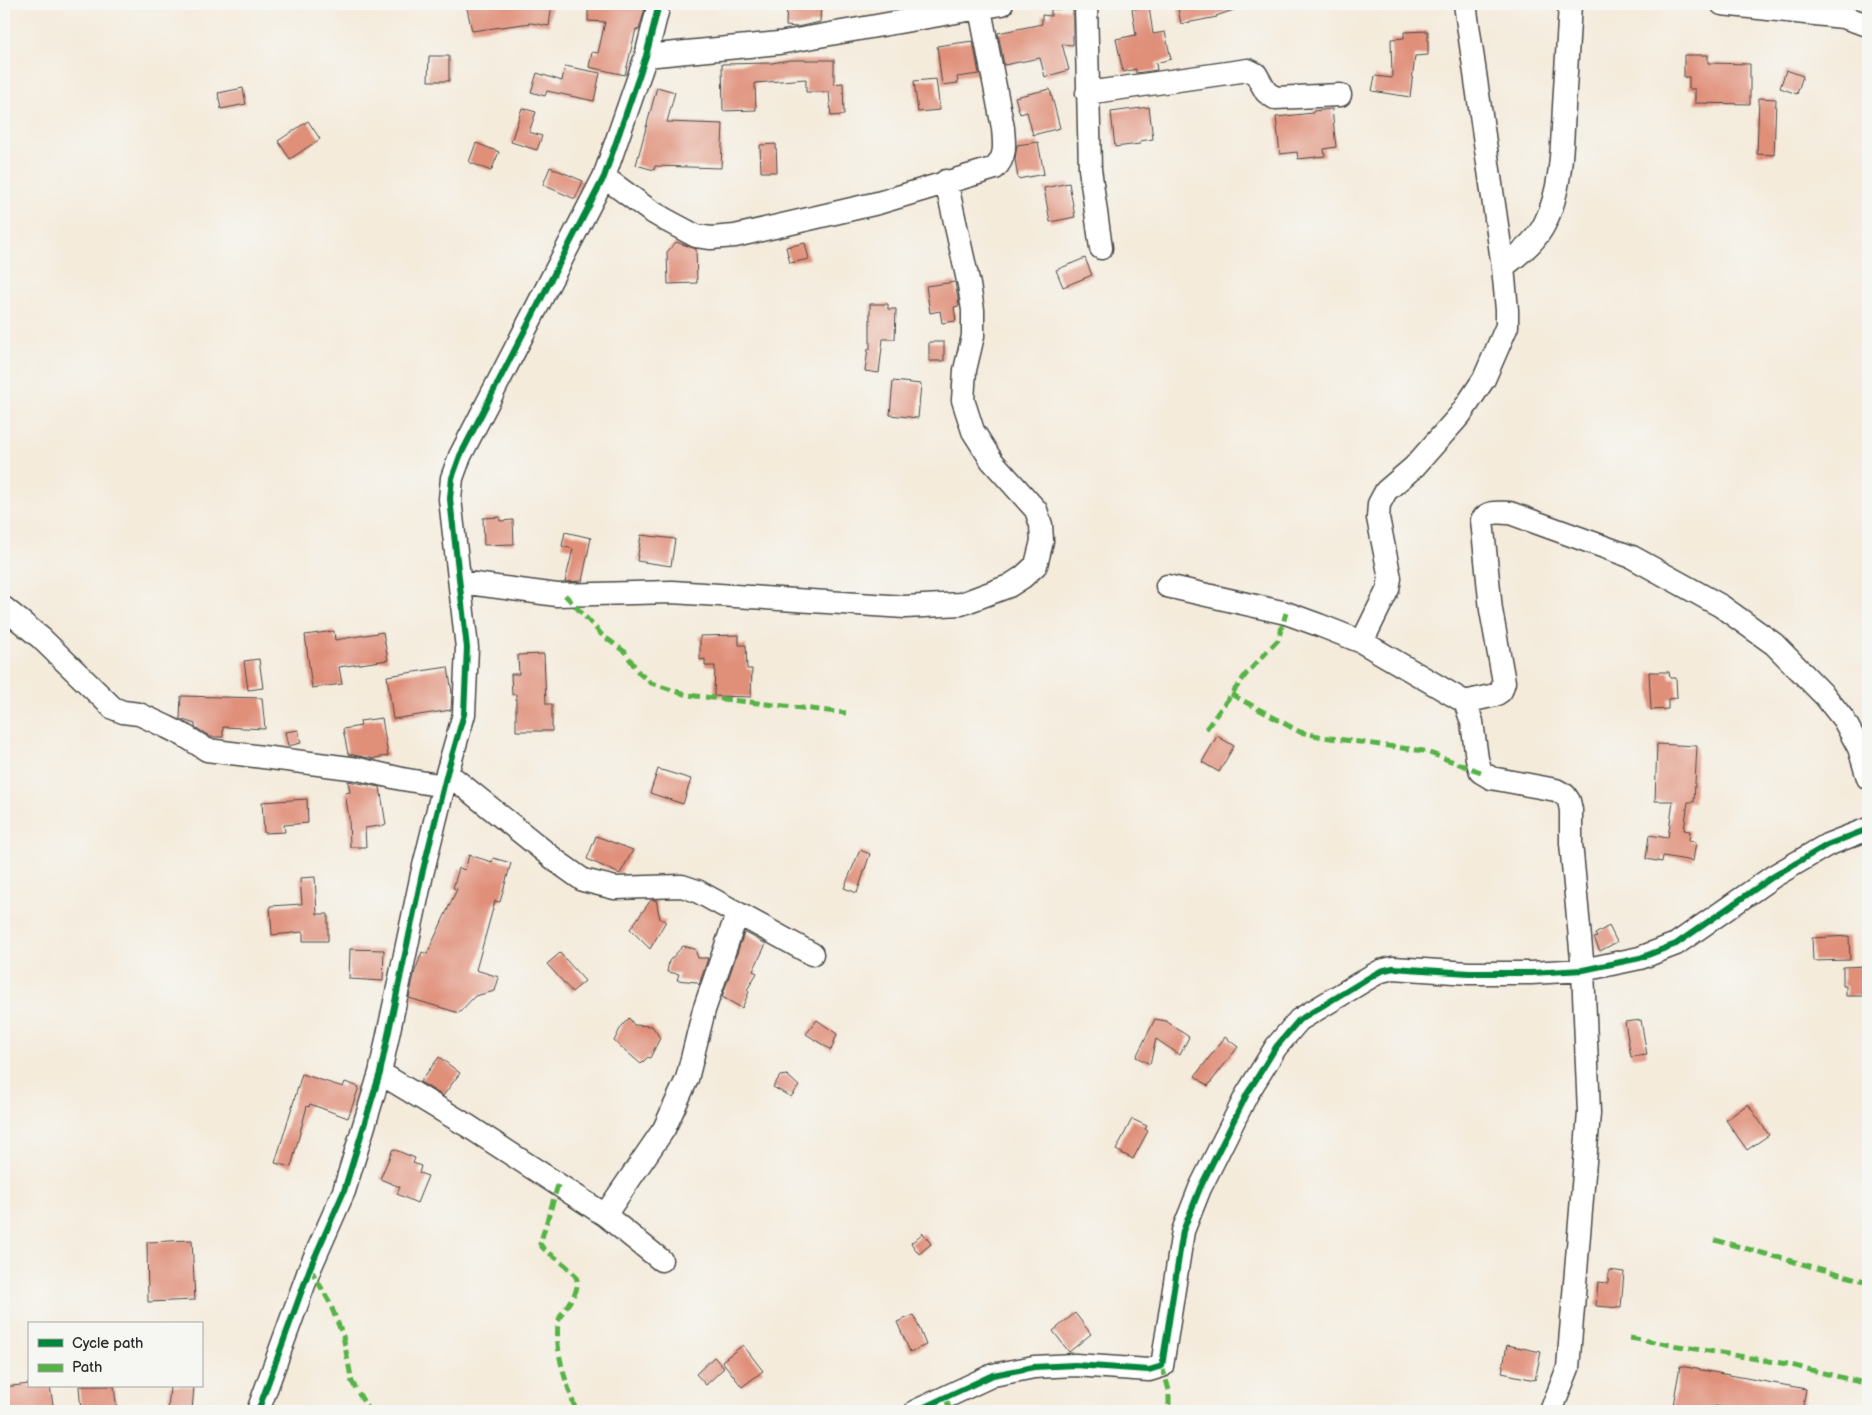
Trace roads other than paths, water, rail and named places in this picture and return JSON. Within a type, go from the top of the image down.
[{"type":"street","points":[[258,1411],[310,1268],[344,1191],[380,1073],[422,874],[464,714],[467,648],[450,499],[452,478],[460,456],[604,177],[646,56],[659,4]]},
{"type":"street","points":[[646,56],[778,43],[927,11],[980,9],[1002,4]]},
{"type":"street","points":[[1086,4],[1090,169],[1101,248]]},
{"type":"street","points":[[1362,642],[1388,589],[1390,578],[1378,518],[1379,504],[1386,491],[1414,467],[1460,415],[1484,379],[1507,326],[1503,267],[1465,4]]},
{"type":"street","points":[[1503,267],[1526,249],[1538,236],[1546,223],[1556,195],[1562,135],[1570,4]]},
{"type":"street","points":[[1722,4],[1843,17],[1868,25]]},
{"type":"street","points":[[604,177],[666,220],[696,236],[711,238],[735,236],[878,203],[996,168],[1003,160],[1005,145],[980,9]]},
{"type":"street","points":[[1088,93],[1248,70],[1256,74],[1266,92],[1275,98],[1340,95]]},
{"type":"street","points":[[460,582],[557,595],[672,592],[905,608],[961,604],[1009,586],[1023,577],[1036,565],[1042,541],[1041,525],[1036,510],[992,461],[973,432],[963,400],[965,370],[973,336],[973,310],[946,182]]},
{"type":"street","points":[[1465,702],[1495,695],[1501,691],[1504,682],[1491,610],[1482,520],[1486,514],[1494,512],[1510,513],[1632,556],[1721,606],[1774,644],[1825,696],[1844,720],[1859,748],[1868,778]]},
{"type":"street","points":[[1167,586],[1286,613],[1362,642],[1465,702],[1472,722],[1477,759],[1481,772],[1491,778],[1556,790],[1565,795],[1569,801],[1583,970],[1589,1113],[1568,1368],[1551,1411]]},
{"type":"street","points":[[4,608],[41,638],[113,708],[123,712],[139,714],[186,736],[208,750],[358,769],[402,779],[446,779],[583,880],[615,888],[682,886],[697,892],[812,954]]},
{"type":"street","points":[[916,1411],[993,1376],[1034,1367],[1075,1365],[1149,1370],[1162,1366],[1183,1231],[1204,1180],[1247,1094],[1276,1047],[1299,1020],[1370,976],[1393,968],[1469,973],[1583,970],[1640,958],[1676,944],[1774,876],[1828,845],[1868,830]]},
{"type":"street","points":[[605,1215],[664,1128],[687,1079],[704,1010],[737,914]]},
{"type":"street","points":[[380,1073],[468,1126],[605,1215],[661,1260]]}]
